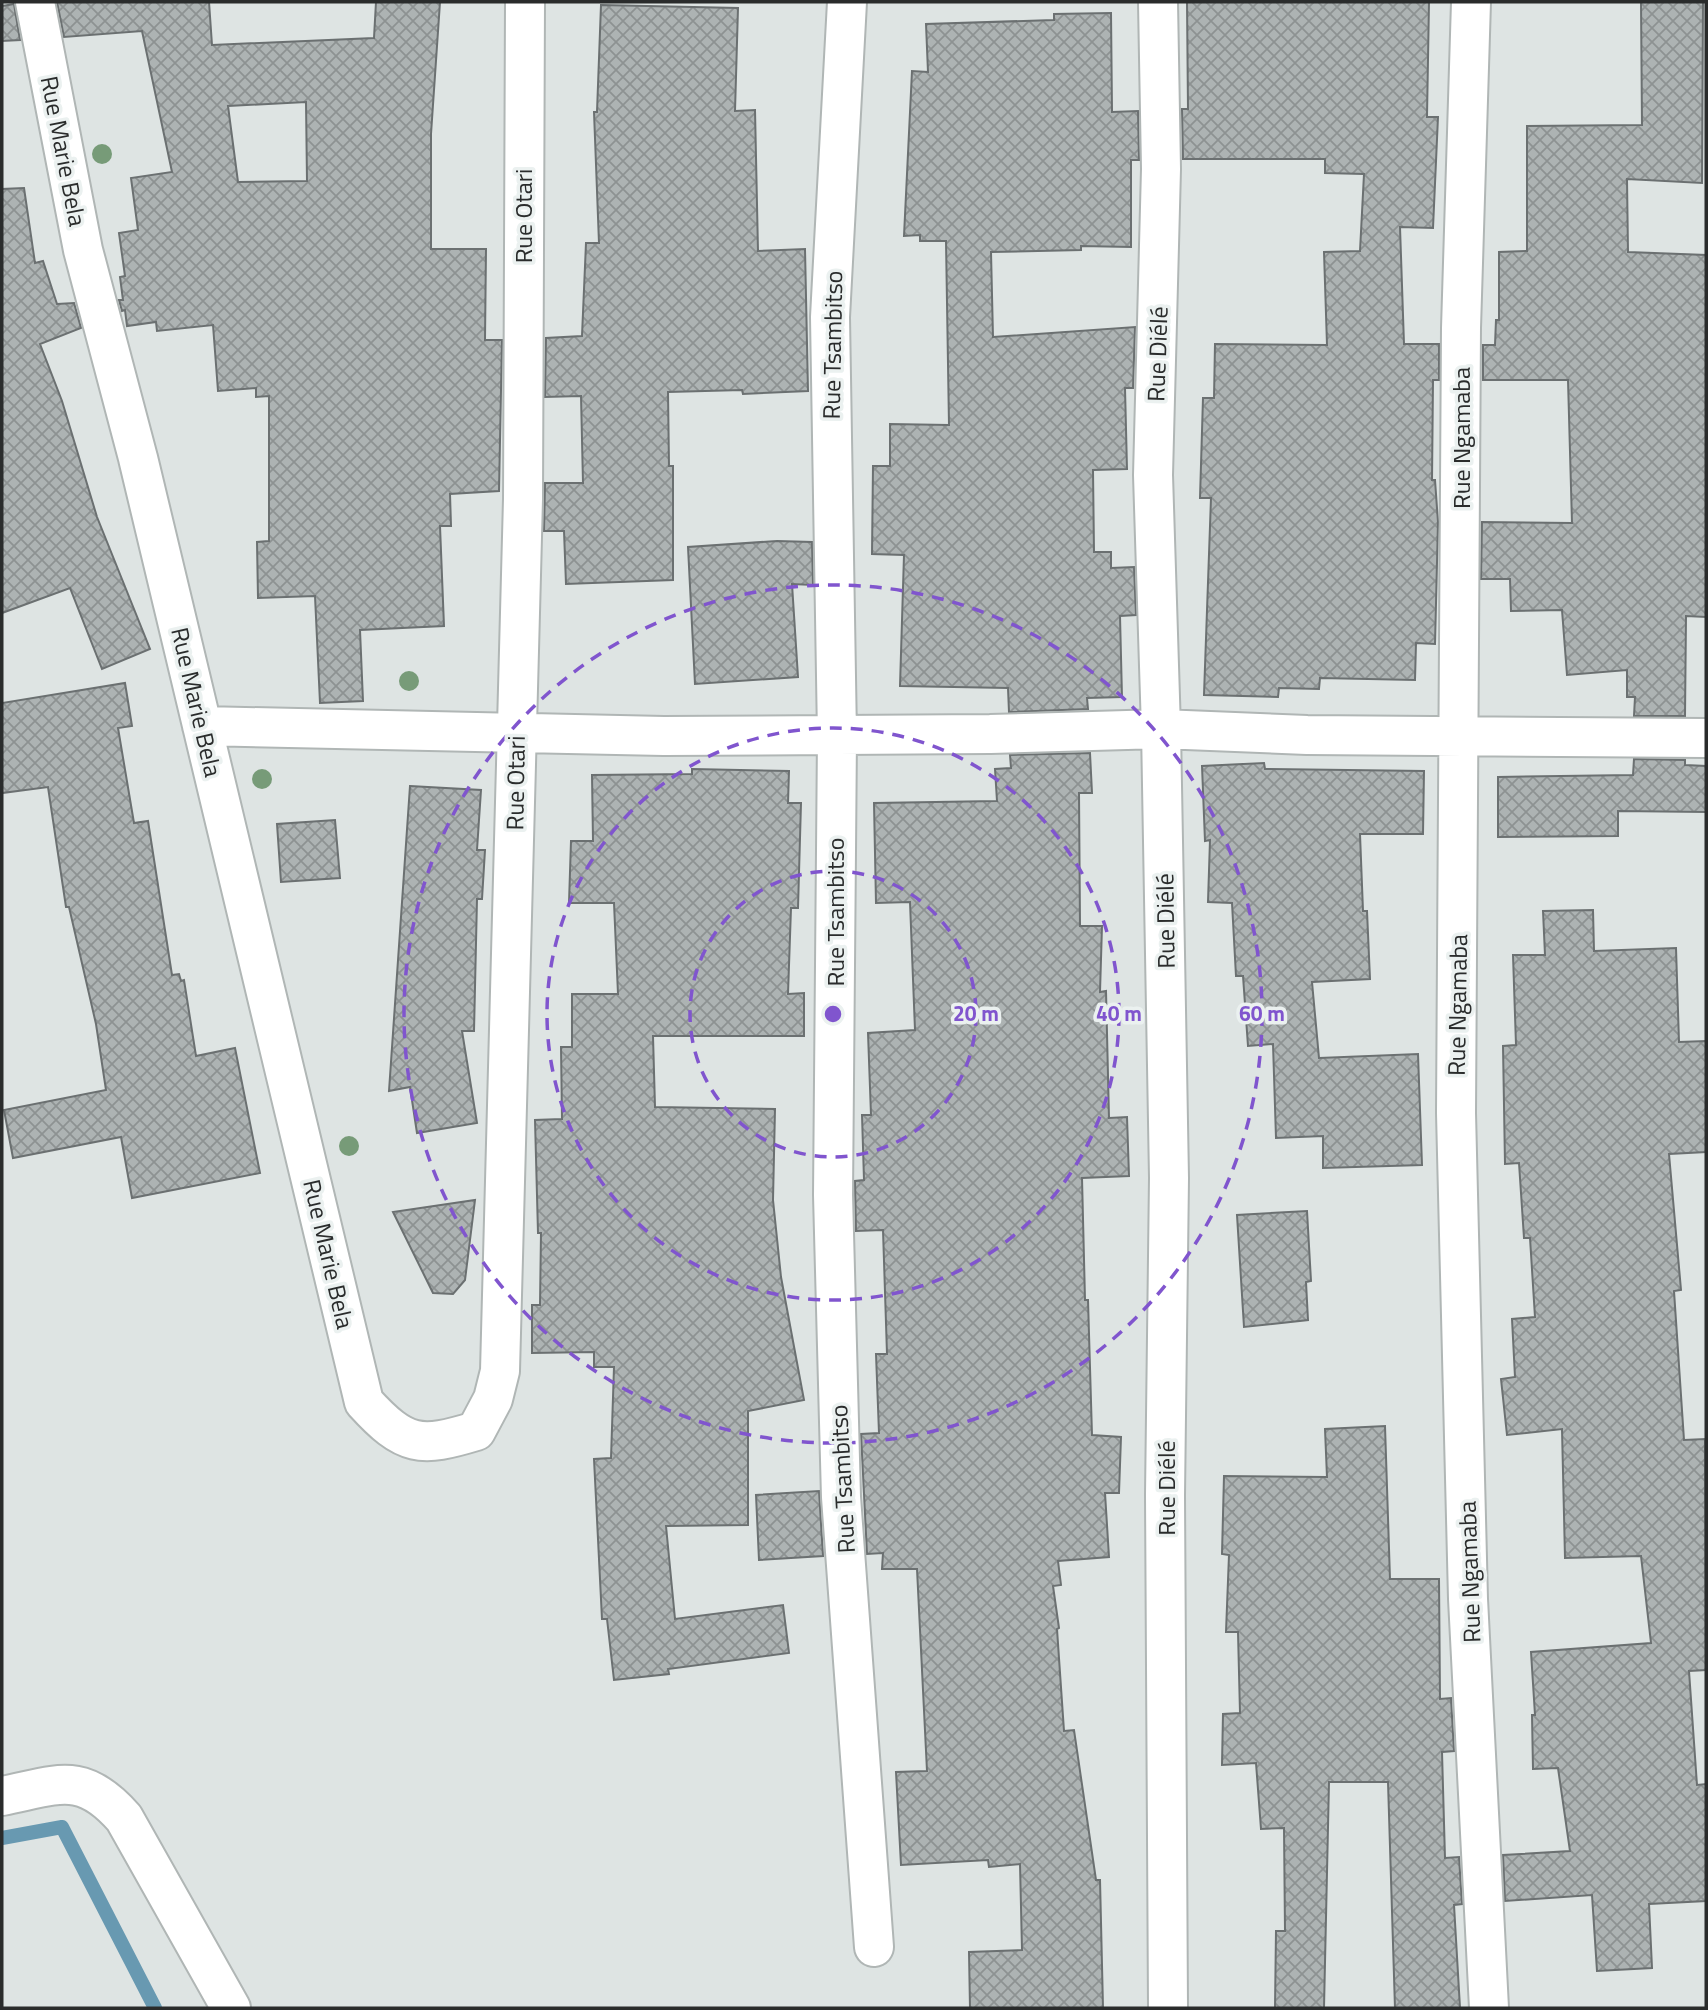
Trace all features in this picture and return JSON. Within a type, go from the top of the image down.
[{"type":"street","name":"Rue Marie Bela","points":[[35,2],[83,250],[138,458],[364,1402]]},
{"type":"street","name":"Rue Otari","points":[[364,1402],[385,1425],[417,1443],[447,1440],[477,1431],[493,1399],[500,1371],[523,499],[525,2]]},
{"type":"street","name":"Rue Tsambitso","points":[[847,2],[830,317],[837,736],[833,1195],[841,1497],[874,1947]]},
{"type":"street","name":"Rue Diélé","points":[[1158,2],[1159,288],[1153,475],[1161,729],[1169,1178],[1165,1495],[1168,2008]]},
{"type":"street","name":"Rue Ngamaba","points":[[1471,2],[1461,328],[1461,736],[1456,1113],[1468,1599],[1489,2008]]},
{"type":"street","points":[[202,726],[837,736],[1161,729],[1307,735],[1706,738]]},
{"type":"street","points":[[2,1796],[77,1783],[106,1798],[124,1818],[231,2008]]},
{"type":"building","points":[[57,2],[209,2],[212,45],[374,38],[376,2],[440,2],[431,134],[431,249],[486,249],[485,340],[502,340],[499,491],[450,494],[451,526],[440,526],[444,626],[360,630],[363,701],[320,703],[315,596],[258,598],[257,542],[269,541],[269,396],[256,397],[256,388],[218,391],[213,325],[157,331],[156,322],[127,326],[125,310],[122,311],[119,300],[123,300],[120,277],[125,276],[119,233],[138,230],[131,178],[172,172],[142,31],[64,37]],"holes":[[[306,102],[307,181],[238,182],[228,106]]]},
{"type":"building","points":[[1187,2],[1429,2],[1427,117],[1438,117],[1433,228],[1400,227],[1404,344],[1439,344],[1439,380],[1433,380],[1432,480],[1435,480],[1438,522],[1435,644],[1416,643],[1415,680],[1320,678],[1319,689],[1279,688],[1278,697],[1204,695],[1211,498],[1200,498],[1203,398],[1214,398],[1215,344],[1327,345],[1324,252],[1360,251],[1364,174],[1325,173],[1325,159],[1183,159],[1182,109],[1188,109]]},
{"type":"building","points":[[1641,2],[1703,2],[1702,183],[1627,179],[1628,252],[1706,255],[1706,617],[1686,616],[1685,716],[1634,716],[1635,697],[1627,697],[1627,670],[1567,675],[1562,610],[1511,611],[1510,579],[1481,579],[1482,522],[1572,523],[1568,380],[1483,380],[1483,345],[1495,345],[1496,320],[1499,320],[1499,252],[1527,251],[1527,126],[1642,125]]},
{"type":"building","points":[[14,4],[20,40],[2,41],[2,6]]},
{"type":"building","points":[[601,5],[738,8],[735,111],[755,110],[758,251],[805,249],[808,391],[743,394],[742,390],[668,392],[669,466],[673,466],[673,580],[566,584],[564,531],[544,531],[545,483],[583,483],[581,396],[545,397],[546,338],[582,336],[586,243],[599,243],[594,112],[597,112]]},
{"type":"building","points":[[1111,13],[1112,112],[1138,111],[1139,160],[1131,160],[1131,247],[1081,246],[1081,250],[991,252],[993,337],[1135,327],[1133,388],[1125,388],[1127,469],[1093,470],[1094,552],[1111,552],[1111,568],[1134,567],[1136,615],[1120,616],[1122,697],[1087,698],[1088,709],[1009,712],[1008,688],[900,686],[904,555],[872,554],[873,466],[890,466],[890,424],[949,425],[946,241],[920,241],[920,235],[904,236],[912,71],[928,72],[926,24],[1054,20],[1054,14]]},
{"type":"building","points":[[24,188],[35,263],[43,261],[57,304],[74,303],[81,328],[40,344],[62,401],[97,517],[150,649],[102,669],[70,588],[2,613],[2,189]]},
{"type":"building","points":[[777,541],[812,542],[813,585],[792,584],[798,677],[695,684],[688,547]]},
{"type":"building","points":[[125,683],[132,726],[118,728],[134,823],[148,821],[172,975],[179,974],[181,981],[184,980],[196,1056],[235,1048],[260,1173],[132,1198],[121,1137],[13,1158],[4,1110],[106,1090],[96,1024],[69,907],[66,907],[48,787],[2,793],[2,703]]},
{"type":"building","points":[[1090,753],[1092,793],[1079,793],[1080,926],[1102,926],[1100,992],[1106,991],[1109,1118],[1127,1117],[1129,1176],[1082,1178],[1085,1300],[1088,1300],[1092,1435],[1121,1437],[1119,1493],[1105,1493],[1109,1557],[1058,1561],[1061,1585],[1053,1586],[1059,1628],[1064,1731],[1074,1730],[1096,1880],[1100,1880],[1103,2008],[970,2008],[969,1952],[1022,1950],[1020,1864],[989,1867],[988,1860],[901,1865],[896,1772],[927,1771],[917,1569],[882,1569],[883,1553],[867,1554],[861,1434],[879,1433],[876,1354],[887,1354],[883,1230],[856,1231],[855,1181],[864,1180],[862,1115],[871,1115],[868,1033],[915,1030],[910,902],[876,903],[874,803],[997,801],[995,769],[1011,768],[1010,755]]},
{"type":"building","points":[[1634,759],[1685,760],[1685,765],[1706,766],[1706,812],[1618,811],[1618,836],[1498,837],[1498,777],[1633,775]]},
{"type":"building","points":[[1264,763],[1265,769],[1424,771],[1423,834],[1360,834],[1363,911],[1367,911],[1370,979],[1312,982],[1319,1058],[1418,1054],[1422,1165],[1323,1168],[1323,1136],[1276,1138],[1273,1044],[1248,1046],[1243,976],[1236,976],[1232,903],[1208,902],[1210,840],[1205,841],[1202,766]]},
{"type":"building","points":[[692,769],[789,771],[788,803],[801,803],[798,908],[791,908],[788,994],[804,993],[804,1036],[653,1036],[655,1107],[775,1109],[773,1200],[781,1277],[804,1400],[748,1411],[748,1525],[666,1526],[675,1619],[783,1605],[789,1653],[668,1669],[669,1674],[614,1680],[607,1619],[602,1619],[594,1459],[611,1458],[614,1367],[594,1367],[594,1352],[532,1353],[532,1305],[540,1305],[541,1233],[538,1233],[535,1120],[562,1119],[561,1047],[572,1047],[572,994],[618,994],[614,903],[569,903],[571,841],[593,841],[592,775],[692,774]]},
{"type":"building","points":[[410,786],[481,790],[477,850],[485,850],[482,899],[477,899],[474,1031],[462,1031],[477,1123],[417,1133],[410,1087],[389,1091]]},
{"type":"building","points":[[335,820],[340,878],[281,882],[277,824]]},
{"type":"building","points":[[1593,910],[1594,951],[1676,948],[1679,1042],[1706,1041],[1706,1152],[1669,1154],[1681,1290],[1674,1291],[1684,1440],[1705,1439],[1706,1670],[1689,1671],[1697,1785],[1706,1784],[1706,1901],[1649,1904],[1652,1968],[1597,1971],[1592,1895],[1505,1901],[1503,1855],[1570,1851],[1558,1768],[1533,1769],[1532,1715],[1535,1715],[1531,1652],[1651,1643],[1641,1556],[1565,1558],[1562,1429],[1507,1435],[1501,1379],[1515,1377],[1512,1319],[1535,1317],[1530,1238],[1524,1238],[1519,1163],[1505,1164],[1503,1046],[1516,1045],[1513,955],[1545,955],[1543,911]]},
{"type":"building","points":[[475,1200],[465,1280],[453,1294],[433,1293],[393,1212]]},
{"type":"building","points":[[1307,1211],[1311,1281],[1306,1282],[1308,1320],[1244,1327],[1237,1215]]},
{"type":"building","points":[[1385,1426],[1390,1579],[1439,1579],[1440,1699],[1451,1698],[1454,1751],[1442,1752],[1445,1858],[1459,1857],[1462,1904],[1454,1905],[1460,2008],[1395,2008],[1388,1782],[1329,1782],[1324,2008],[1275,2008],[1276,1931],[1285,1931],[1284,1828],[1261,1829],[1256,1763],[1222,1765],[1223,1714],[1240,1713],[1238,1632],[1226,1632],[1229,1555],[1222,1554],[1224,1476],[1327,1477],[1325,1429]]},
{"type":"building","points":[[819,1491],[823,1556],[759,1560],[756,1495]]},
{"type":"waterway","points":[[2,1838],[62,1827],[155,2008]]}]
